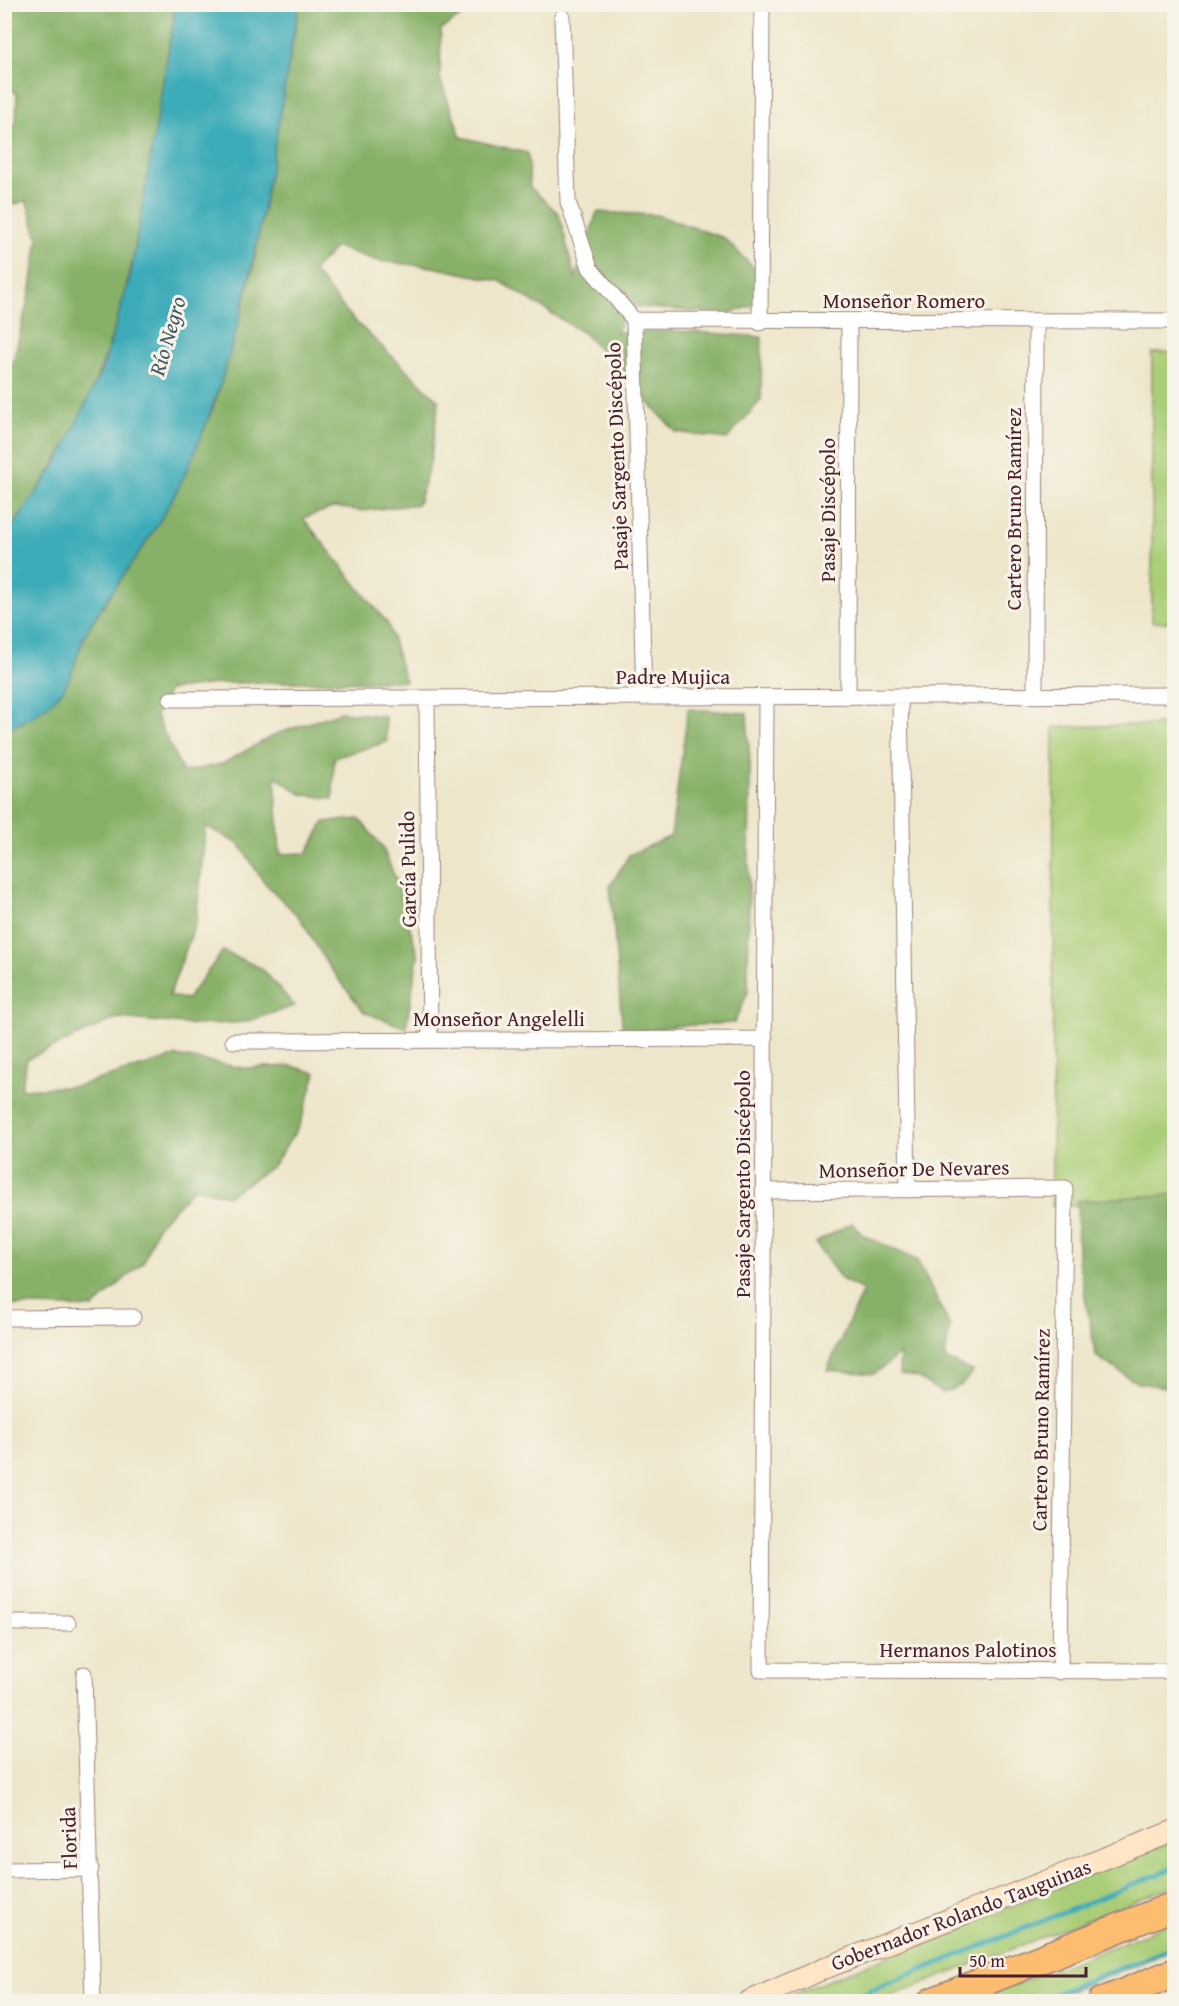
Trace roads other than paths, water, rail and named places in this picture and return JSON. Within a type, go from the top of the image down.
[{"type":"highway","points":[[932,2001],[1174,1906]]},
{"type":"highway","points":[[1102,2001],[1174,1973]]},
{"type":"street","points":[[760,323],[762,4]]},
{"type":"street","name":"Pasaje Sargento Discépolo","points":[[562,17],[568,202],[590,268],[634,320],[644,698]]},
{"type":"street","name":"Monseñor Romero","points":[[634,320],[760,323],[1174,321]]},
{"type":"street","name":"Pasaje Discépolo","points":[[848,697],[849,322]]},
{"type":"street","name":"Cartero Bruno Ramírez","points":[[1035,696],[1036,322]]},
{"type":"street","name":"Padre Mujica","points":[[171,699],[1174,694]]},
{"type":"street","points":[[900,696],[908,1190]]},
{"type":"street","name":"Pasaje Sargento Discépolo","points":[[761,1670],[766,697]]},
{"type":"street","name":"García Pulido","points":[[427,698],[430,1040]]},
{"type":"street","name":"Monseñor Angelelli","points":[[233,1041],[765,1039]]},
{"type":"street","name":"Cartero Bruno Ramírez","points":[[1060,1672],[1065,1188]]},
{"type":"street","name":"Monseñor De Nevares","points":[[764,1191],[1065,1188]]},
{"type":"street","points":[[4,1318],[134,1317]]},
{"type":"street","points":[[4,1623],[68,1623]]},
{"type":"street","name":"Hermanos Palotinos","points":[[761,1670],[1174,1671]]},
{"type":"street","name":"Florida","points":[[84,1674],[93,2001]]},
{"type":"street","name":"Gobernador Rolando Tauguinas","points":[[748,2001],[823,1969],[1174,1831]]},
{"type":"street","points":[[4,1870],[91,1869]]},
{"type":"water","name":"Río Negro","points":[[176,5],[299,5],[269,181],[244,298],[211,413],[188,468],[167,509],[88,628],[65,686],[42,709],[5,730],[5,537],[58,461],[103,367],[131,273]]},
{"type":"waterway","points":[[842,2002],[1174,1868]]},
{"type":"waterway","points":[[1034,2002],[1174,1947]]}]
